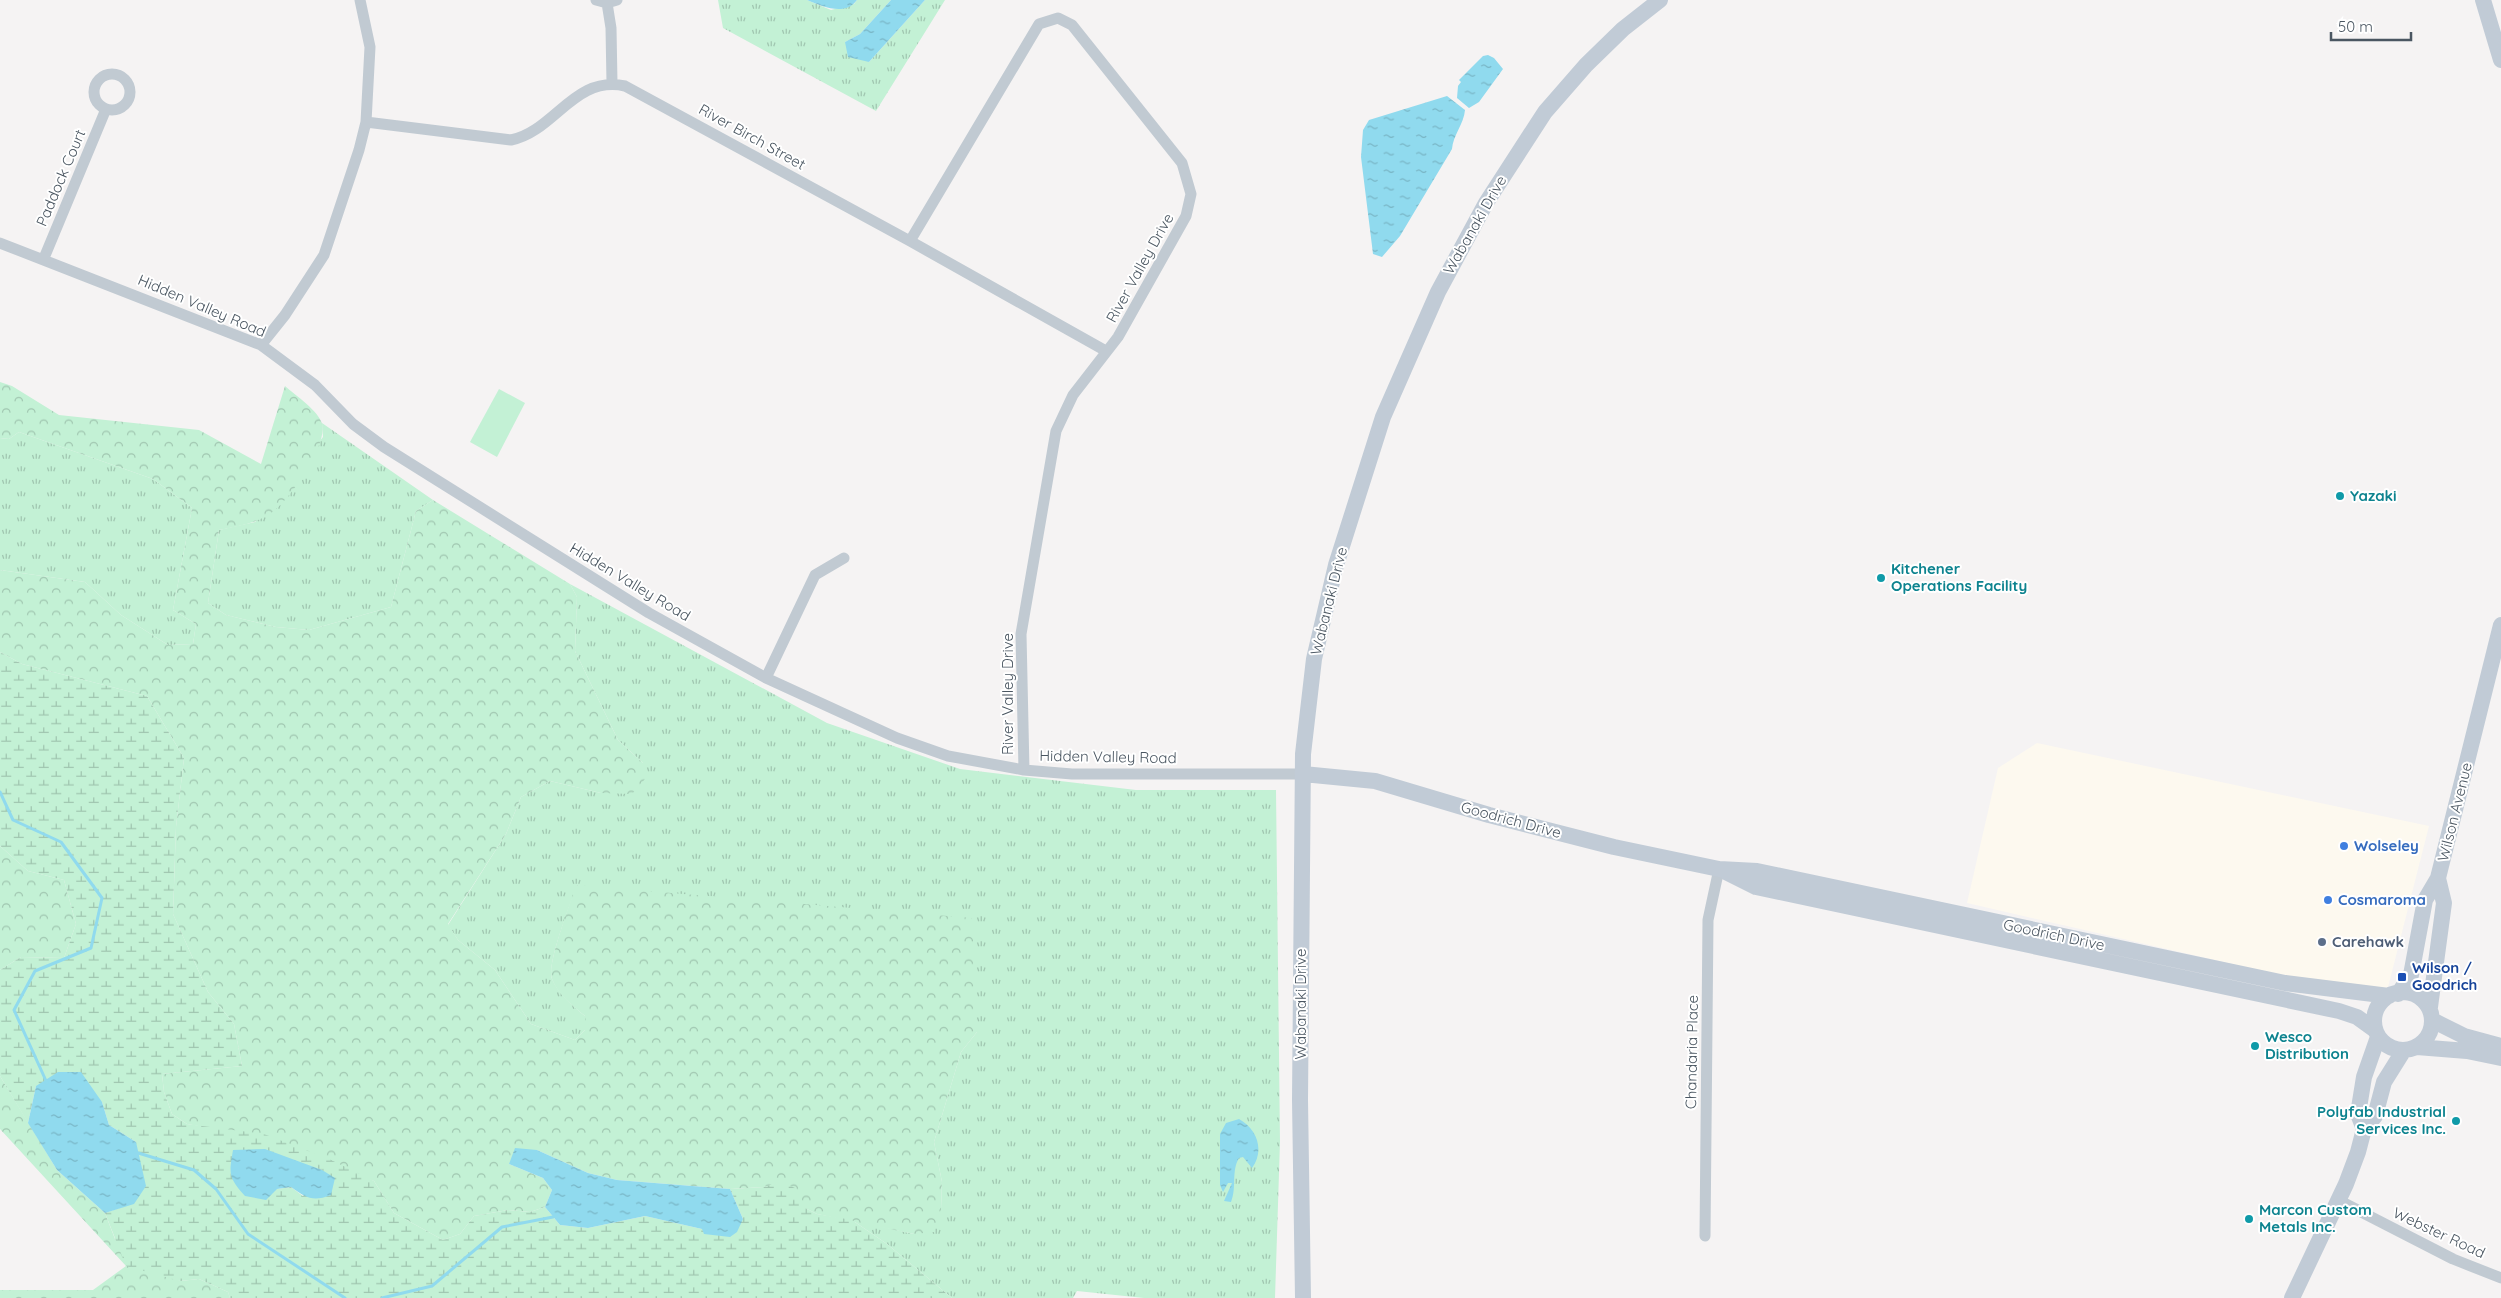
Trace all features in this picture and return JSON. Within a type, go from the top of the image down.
[{"type":"street","points":[[261,345],[285,315],[324,255],[366,122],[370,47],[360,0]]},
{"type":"street","name":"Wabanaki Drive","points":[[1303,1298],[1300,1100],[1303,774],[1314,659],[1336,565],[1383,417],[1438,292],[1486,203],[1545,112],[1586,65],[1623,29],[1660,0]]},
{"type":"street","points":[[2483,0],[2501,60]]},
{"type":"street","points":[[366,122],[511,140],[530,134],[575,96],[594,87],[612,83],[611,28],[607,1]]},
{"type":"street","name":"River Valley Drive","points":[[910,241],[1039,24],[1058,18],[1072,24],[1182,163],[1190,194],[1186,216],[1118,337],[1073,395],[1056,431],[1021,634],[1024,770]]},
{"type":"street","name":"River Birch Street","points":[[612,83],[635,90],[1106,351]]},
{"type":"street","name":"Paddock Court","points":[[44,258],[106,109]]},
{"type":"street","name":"Hidden Valley Road","points":[[0,243],[44,258],[261,345],[315,385],[352,424],[649,613],[766,678],[897,738],[948,756],[1024,770],[1113,775],[1276,772],[1303,774]]},
{"type":"street","points":[[766,678],[815,575],[844,558]]},
{"type":"street","name":"Wilson Avenue","points":[[2364,1129],[2358,1114],[2364,1077],[2376,1034],[2375,1010],[2380,1002],[2393,995],[2410,975],[2425,900],[2438,878],[2501,624]]},
{"type":"street","name":"Goodrich Drive","points":[[1303,774],[1374,781],[1489,815],[1605,845],[1719,869],[1757,871],[2286,983],[2393,995]]},
{"type":"street","name":"Goodrich Drive","points":[[1719,869],[1756,888],[2340,1011],[2357,1017],[2376,1034]]},
{"type":"street","name":"Chandaria Place","points":[[1705,1236],[1708,920],[1719,869]]},
{"type":"street","points":[[2292,1298],[2338,1200],[2358,1152],[2364,1129],[2375,1116],[2384,1082],[2410,1048],[2431,1034],[2444,903],[2438,878]]},
{"type":"street","points":[[2393,995],[2416,995],[2432,1014],[2464,1036],[2501,1046]]},
{"type":"street","points":[[2376,1034],[2389,1048],[2467,1051],[2501,1058]]},
{"type":"street","name":"Webster Road","points":[[2338,1200],[2453,1259],[2501,1278]]},
{"type":"shaded area","points":[[2037,743],[2429,826],[2385,999],[1967,903],[1998,768]]},
{"type":"green space","points":[[718,0],[807,0],[831,10],[854,4],[857,0],[891,0],[860,34],[845,42],[869,62],[925,0],[945,0],[876,111],[723,28]]},
{"type":"green space","points":[[0,382],[12,386],[59,415],[199,430],[261,464],[285,386],[312,409],[322,424],[319,444],[307,470],[283,503],[263,518],[219,530],[208,603],[226,615],[276,627],[309,630],[391,607],[416,511],[433,500],[570,584],[577,597],[575,651],[618,740],[643,763],[645,779],[632,794],[601,793],[550,781],[521,797],[506,834],[448,924],[458,940],[495,970],[531,1024],[575,1040],[585,1030],[585,1016],[558,990],[552,979],[551,972],[560,933],[576,885],[972,918],[977,1032],[961,1052],[934,1142],[942,1182],[941,1209],[934,1232],[914,1234],[817,1214],[807,1209],[780,1183],[764,1187],[730,1189],[617,1180],[588,1173],[537,1150],[509,1164],[543,1178],[552,1190],[545,1207],[530,1212],[508,1210],[474,1216],[460,1234],[443,1240],[394,1213],[374,1181],[216,1129],[187,1124],[172,1114],[164,1092],[162,1074],[242,1066],[234,1024],[208,992],[173,914],[176,827],[184,758],[147,696],[22,664],[0,652],[0,570],[85,582],[121,615],[168,645],[193,644],[196,624],[173,610],[192,508],[153,479],[19,432],[9,439],[0,438]]},
{"type":"green space","points":[[499,389],[525,403],[497,457],[470,442]]},
{"type":"green space","points":[[322,423],[433,500],[416,511],[391,607],[309,630],[276,627],[226,615],[208,603],[219,530],[255,522],[323,437]]},
{"type":"green space","points":[[19,432],[153,479],[192,508],[173,610],[196,624],[193,644],[168,645],[121,615],[85,582],[0,570],[0,438],[9,439]]},
{"type":"green space","points":[[570,584],[827,723],[960,769],[1136,790],[1276,790],[1280,1142],[1275,1298],[1144,1298],[1077,1291],[1073,1298],[952,1298],[887,1244],[852,1220],[914,1234],[941,1209],[942,1182],[934,1142],[961,1052],[977,1032],[577,885],[560,933],[551,972],[552,979],[558,990],[585,1016],[585,1030],[575,1040],[531,1024],[495,970],[458,940],[448,925],[506,834],[521,797],[550,781],[601,793],[643,763],[618,740],[575,651],[577,597]]},
{"type":"green space","points":[[0,652],[22,664],[147,696],[184,758],[176,827],[173,914],[208,992],[234,1024],[242,1066],[162,1074],[164,1092],[172,1114],[187,1124],[264,1134],[329,1159],[374,1181],[394,1213],[443,1240],[460,1234],[474,1216],[508,1210],[530,1212],[545,1207],[560,1225],[588,1228],[645,1216],[702,1229],[743,1219],[730,1189],[764,1187],[780,1182],[795,1188],[807,1209],[817,1214],[852,1220],[887,1244],[952,1298],[230,1298],[228,1292],[199,1279],[180,1281],[126,1266],[105,1213],[134,1203],[136,1142],[109,1125],[102,1102],[36,1086],[28,1123],[0,1076],[0,970],[21,957],[64,958],[76,924],[64,880],[28,871],[0,846]],"holes":[[[296,1162],[322,1170],[303,1196],[291,1187],[277,1189]]]},
{"type":"green space","points":[[0,846],[28,871],[64,880],[76,924],[64,958],[21,957],[0,970]]},
{"type":"green space","points":[[0,1076],[57,1170],[105,1213],[115,1239],[180,1281],[199,1279],[228,1292],[230,1298],[0,1298],[0,1290],[93,1290],[126,1266],[0,1129]]},
{"type":"water","points":[[807,0],[857,0],[846,8],[833,9]]},
{"type":"water","points":[[891,0],[925,0],[869,62],[848,57],[845,42],[860,34]]},
{"type":"water","points":[[1488,55],[1494,58],[1503,69],[1479,102],[1469,108],[1457,98],[1458,86],[1461,82],[1459,80],[1483,56]]},
{"type":"water","points":[[1447,96],[1465,110],[1452,149],[1400,236],[1382,257],[1373,254],[1361,157],[1363,130],[1369,120]]},
{"type":"water","points":[[58,1072],[81,1072],[102,1102],[109,1125],[136,1142],[146,1186],[134,1204],[105,1213],[57,1170],[28,1123],[36,1086]]},
{"type":"water","points":[[1239,1119],[1254,1134],[1257,1140],[1258,1154],[1252,1168],[1243,1157],[1239,1158],[1235,1168],[1234,1191],[1231,1202],[1224,1201],[1232,1183],[1228,1183],[1223,1192],[1220,1185],[1220,1134],[1226,1123]]},
{"type":"water","points":[[515,1148],[537,1150],[588,1173],[617,1180],[730,1189],[743,1219],[737,1232],[730,1237],[704,1234],[702,1229],[645,1216],[588,1228],[560,1225],[545,1207],[552,1190],[543,1178],[509,1164]]},
{"type":"water","points":[[265,1149],[322,1170],[335,1178],[331,1195],[310,1198],[291,1187],[277,1189],[266,1200],[245,1196],[235,1184],[231,1175],[233,1150]]},
{"type":"waterway","points":[[0,792],[13,820],[61,842],[102,898],[91,948],[35,971],[14,1010],[47,1083]]},
{"type":"waterway","points":[[135,1152],[194,1170],[216,1189],[248,1234],[345,1298]]},
{"type":"waterway","points":[[382,1298],[432,1286],[502,1227],[553,1217]]},
{"type":"place","name":"Yazaki","points":[[2340,496]]},
{"type":"place","name":"Kitchener Operations Facility","points":[[1881,578]]},
{"type":"place","name":"Wolseley","points":[[2344,846]]},
{"type":"place","name":"Cosmaroma","points":[[2328,900]]},
{"type":"place","name":"Carehawk","points":[[2322,942]]},
{"type":"place","name":"Wilson / Goodrich","points":[[2402,977]]},
{"type":"place","name":"Wesco Distribution","points":[[2255,1046]]},
{"type":"place","name":"Polyfab Industrial Services Inc.","points":[[2456,1121]]},
{"type":"place","name":"Marcon Custom Metals Inc.","points":[[2249,1219]]}]
